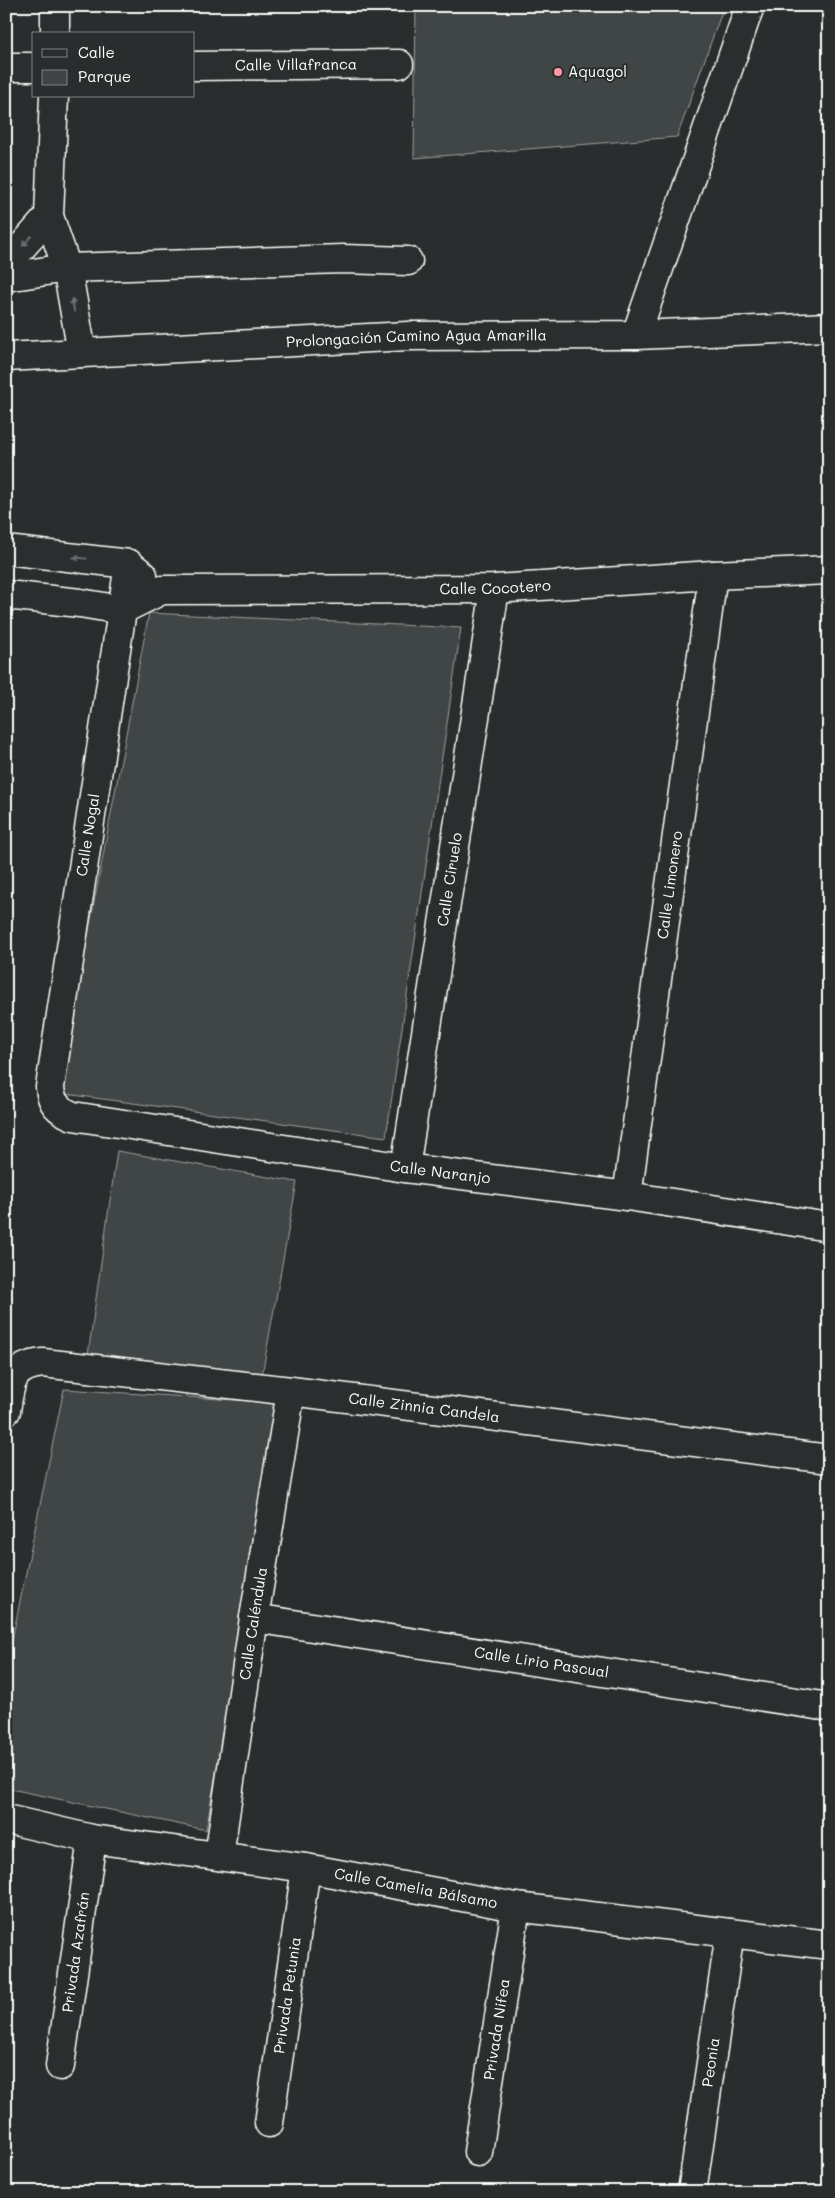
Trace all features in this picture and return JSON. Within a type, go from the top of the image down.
[{"type":"street","points":[[55,6],[55,32]]},
{"type":"street","points":[[636,335],[750,6]]},
{"type":"street","name":"Calle Villafranca","points":[[195,66],[399,64]]},
{"type":"street","points":[[6,67],[32,67]]},
{"type":"street","points":[[54,98],[49,216],[67,268],[82,353]]},
{"type":"street","points":[[6,265],[49,216]]},
{"type":"street","points":[[6,277],[67,268],[343,259],[408,260]]},
{"type":"street","name":"Prolongación Camino Agua Amarilla","points":[[6,357],[408,336],[636,335],[829,327]]},
{"type":"street","points":[[6,550],[129,564],[162,590]]},
{"type":"street","name":"Calle Nogal","points":[[55,1105],[50,1087],[129,564]]},
{"type":"street","name":"Calle Cocotero","points":[[122,610],[162,590],[495,589],[713,575],[829,570]]},
{"type":"street","name":"Calle Limonero","points":[[627,1196],[713,575]]},
{"type":"street","name":"Calle Ciruelo","points":[[404,1168],[495,589]]},
{"type":"street","points":[[6,595],[80,603],[122,610]]},
{"type":"street","name":"Calle Naranjo","points":[[55,1105],[62,1112],[73,1116],[404,1168],[627,1196],[829,1227]]},
{"type":"street","name":"Calle Zinnia Candela","points":[[6,1411],[13,1379],[20,1369],[31,1364],[44,1363],[292,1391],[829,1459]]},
{"type":"street","name":"Calle Caléndula","points":[[219,1856],[254,1618],[292,1391]]},
{"type":"street","name":"Calle Lirio Pascual","points":[[254,1618],[829,1707]]},
{"type":"street","name":"Calle Camelia Bálsamo","points":[[6,1819],[92,1839],[306,1868],[516,1907],[829,1944]]},
{"type":"street","name":"Privada Azafrán","points":[[60,2066],[92,1839]]},
{"type":"street","name":"Privada Petunia","points":[[269,2123],[306,1868]]},
{"type":"street","name":"Privada Nifea","points":[[478,2152],[516,1907]]},
{"type":"street","name":"Peonia","points":[[692,2192],[730,1933]]},
{"type":"green space","name":"Aquagol","points":[[416,6],[724,6],[677,137],[414,158]]},
{"type":"green space","points":[[149,613],[461,628],[386,1137],[58,1093]]},
{"type":"green space","points":[[117,1151],[297,1182],[261,1381],[88,1355]]},
{"type":"green space","points":[[64,1389],[281,1403],[206,1830],[6,1788],[6,1669]]},
{"type":"place","name":"Aquagol","points":[[558,72]]}]
